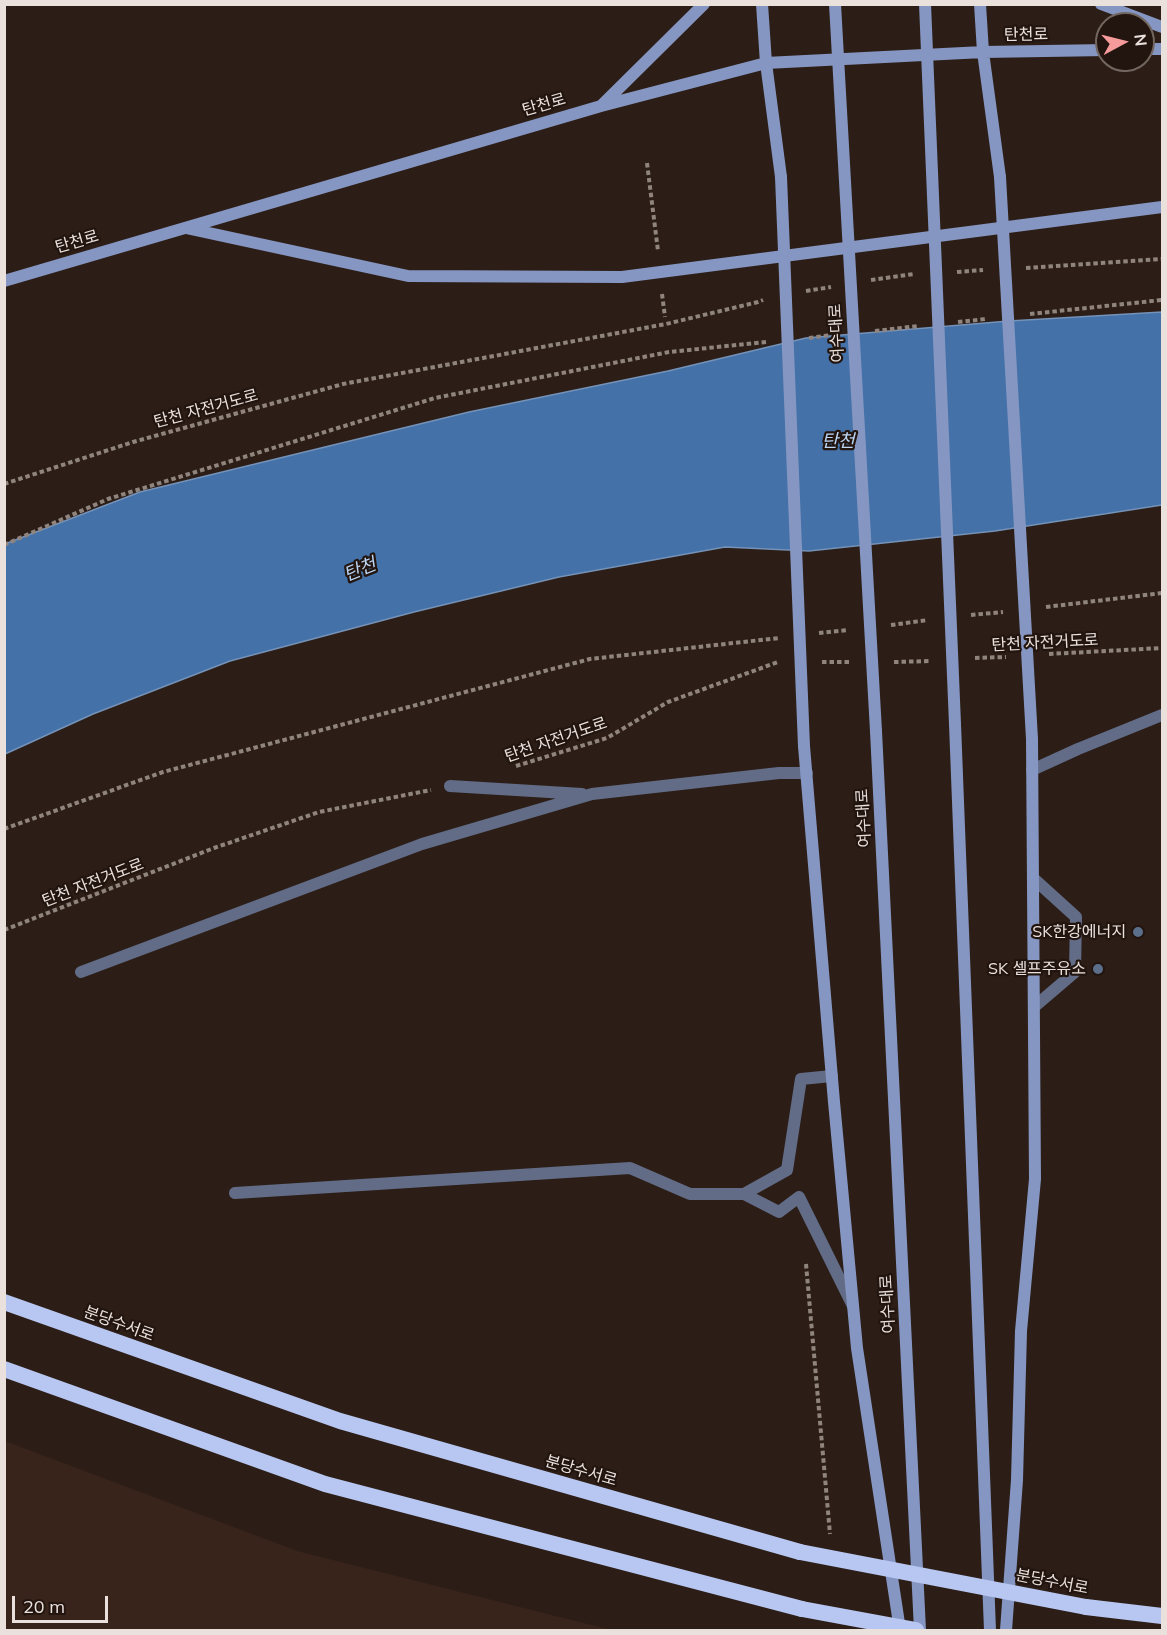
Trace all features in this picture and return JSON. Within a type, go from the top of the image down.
[{"type":"highway","name":"분당수서로","points":[[4,1302],[340,1421],[800,1552],[1086,1607],[1162,1616]]},
{"type":"highway","points":[[4,1369],[325,1485],[802,1609],[916,1630]]},
{"type":"main road","points":[[601,106],[704,4]]},
{"type":"main road","points":[[762,4],[766,63],[781,177],[804,746],[832,1076],[857,1348],[900,1630]]},
{"type":"main road","name":"여수대로","points":[[835,4],[876,731],[921,1630]]},
{"type":"main road","points":[[925,4],[956,724],[990,1630]]},
{"type":"main road","points":[[980,4],[983,52],[1000,177],[1032,739],[1035,1179],[1022,1331],[1017,1480],[1006,1630]]},
{"type":"main road","points":[[1101,4],[1162,27]]},
{"type":"main road","name":"탄천로","points":[[4,281],[601,106],[766,63],[983,52],[1095,50]]},
{"type":"main road","points":[[184,228],[408,276],[622,277],[1162,207]]},
{"type":"lane","points":[[1032,770],[1162,715]]},
{"type":"lane","points":[[450,786],[592,794],[779,773],[807,773]]},
{"type":"lane","points":[[81,972],[422,844],[592,794]]},
{"type":"lane","points":[[1033,878],[1076,917],[1075,972],[1034,1007]]},
{"type":"lane","points":[[744,1194],[787,1170],[801,1078],[832,1076]]},
{"type":"lane","points":[[236,1193],[630,1168],[690,1194],[744,1194],[779,1212],[800,1197],[854,1307]]},
{"type":"path","points":[[647,163],[658,252]]},
{"type":"path","points":[[1021,268],[1162,259]]},
{"type":"path","points":[[949,272],[985,270]]},
{"type":"path","points":[[869,280],[901,274],[925,273]]},
{"type":"path","points":[[804,291],[837,286]]},
{"type":"path","points":[[662,288],[665,317]]},
{"type":"path","name":"탄천 자전거도로","points":[[4,484],[133,442],[343,384],[666,324],[765,299]]},
{"type":"path","points":[[4,545],[108,499],[435,398]]},
{"type":"path","points":[[1046,607],[1162,593]]},
{"type":"path","points":[[964,616],[1011,611]]},
{"type":"path","points":[[882,626],[929,620]]},
{"type":"path","points":[[812,634],[858,628]]},
{"type":"path","points":[[4,829],[163,772],[590,659],[788,636]]},
{"type":"path","name":"탄천 자전거도로","points":[[1041,655],[1162,648]]},
{"type":"path","name":"탄천 자전거도로","points":[[972,658],[1006,657]]},
{"type":"path","points":[[892,662],[937,660]]},
{"type":"path","name":"탄천 자전거도로","points":[[506,769],[607,738],[668,702],[778,662]]},
{"type":"path","points":[[812,662],[858,662]]},
{"type":"path","name":"탄천 자전거도로","points":[[4,930],[214,848],[319,812],[450,786]]},
{"type":"path","points":[[805,1256],[830,1537]]},
{"type":"shaded area","points":[[5,1441],[297,1551],[611,1630],[5,1630]]},
{"type":"water","name":"탄천","points":[[1162,312],[1162,505],[995,531],[809,551],[725,547],[559,577],[414,612],[230,661],[93,714],[5,754],[5,544],[140,492],[469,412],[668,371],[806,338],[1009,321]]},
{"type":"place","name":"SK한강에너지","points":[[1138,932]]},
{"type":"place","name":"SK 셀프주유소","points":[[1098,969]]}]
